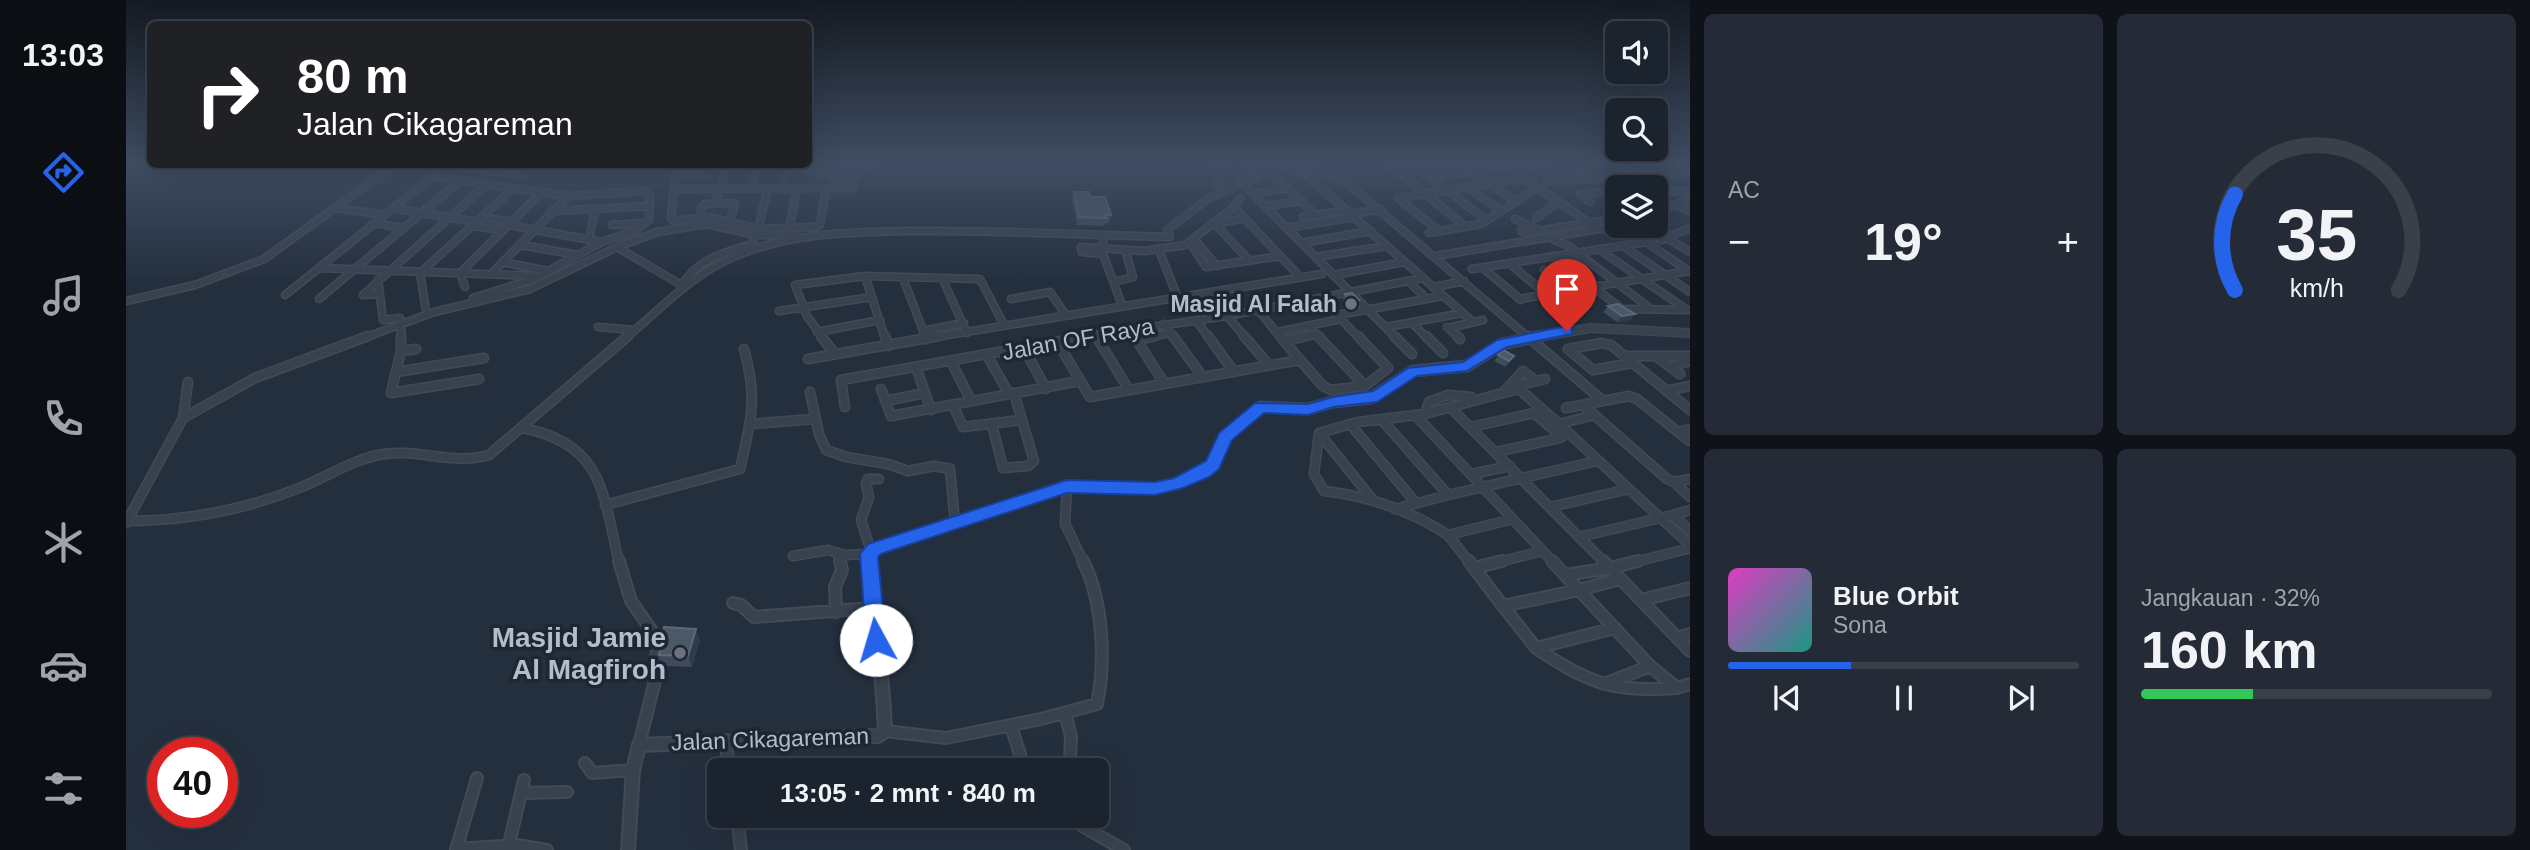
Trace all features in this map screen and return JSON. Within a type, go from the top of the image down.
[{"type":"street","points":[[126,299],[195,285],[249,266],[281,249],[344,202]]},
{"type":"street","points":[[285,295],[401,202]]},
{"type":"street","points":[[319,299],[434,202]]},
{"type":"street","points":[[380,295],[363,295],[467,202]]},
{"type":"street","points":[[420,273],[499,202]]},
{"type":"street","points":[[463,280],[532,202]]},
{"type":"street","points":[[491,274],[562,202]]},
{"type":"street","points":[[648,222],[650,202]]},
{"type":"street","points":[[673,202],[672,220],[702,217],[730,221],[757,232],[820,225],[823,202]]},
{"type":"street","points":[[683,286],[685,277],[699,265],[714,256],[752,244],[765,202]]},
{"type":"street","points":[[789,229],[794,202]]},
{"type":"street","points":[[183,418],[255,378],[401,323],[453,307],[509,296],[617,247],[657,232],[698,224],[757,232],[810,235],[838,232],[971,230],[1170,237],[1167,230],[1204,202]]},
{"type":"street","points":[[1104,251],[1159,250],[1192,241],[1238,202]]},
{"type":"street","points":[[1262,202],[1412,354]]},
{"type":"street","points":[[1266,206],[1297,202]]},
{"type":"street","points":[[1303,202],[1316,215]]},
{"type":"street","points":[[1337,202],[1473,322]]},
{"type":"street","points":[[1371,202],[1602,401]]},
{"type":"street","points":[[1401,202],[1439,231]]},
{"type":"street","points":[[1431,202],[1462,227]]},
{"type":"street","points":[[1462,202],[1486,220]]},
{"type":"street","points":[[1488,202],[1502,211]]},
{"type":"street","points":[[1429,233],[1486,220],[1516,202]]},
{"type":"street","points":[[1536,218],[1555,202]]},
{"type":"street","points":[[1557,202],[1598,229]]},
{"type":"street","points":[[1668,209],[1686,202]]},
{"type":"street","points":[[702,217],[702,205],[736,204],[730,221]]},
{"type":"street","points":[[552,211],[650,206]]},
{"type":"street","points":[[1679,206],[1690,211]]},
{"type":"street","points":[[1234,207],[1300,277]]},
{"type":"street","points":[[336,208],[385,215]]},
{"type":"street","points":[[393,208],[603,242]]},
{"type":"street","points":[[589,240],[595,209]]},
{"type":"street","points":[[1287,228],[1381,209]]},
{"type":"street","points":[[1311,224],[1301,215],[1351,214]]},
{"type":"street","points":[[1214,223],[1245,218]]},
{"type":"street","points":[[1515,219],[1526,224],[1521,230],[1523,232],[1546,235],[1605,228]]},
{"type":"street","points":[[1435,256],[1546,235],[1605,220]]},
{"type":"street","points":[[477,222],[508,226]]},
{"type":"street","points":[[612,225],[648,222]]},
{"type":"street","points":[[378,280],[384,321],[514,287],[648,222]]},
{"type":"street","points":[[375,223],[403,228]]},
{"type":"street","points":[[1214,223],[1250,261]]},
{"type":"street","points":[[620,236],[623,224]]},
{"type":"street","points":[[1301,243],[1370,231]]},
{"type":"street","points":[[1472,269],[1623,246],[1688,231]]},
{"type":"street","points":[[188,382],[183,418],[127,522],[157,522],[253,503],[290,492],[372,456],[393,453],[457,459],[480,458],[497,449],[523,428],[683,286],[724,261],[810,235]]},
{"type":"street","points":[[1546,235],[1569,245],[1651,309]]},
{"type":"street","points":[[1562,235],[1569,245]]},
{"type":"street","points":[[1103,236],[1104,251],[1122,305]]},
{"type":"street","points":[[1114,282],[1133,277],[1119,236]]},
{"type":"street","points":[[1657,240],[1682,246],[1690,251]]},
{"type":"street","points":[[1657,240],[1689,272]]},
{"type":"street","points":[[1192,241],[1203,266],[1280,256]]},
{"type":"street","points":[[521,245],[578,255]]},
{"type":"street","points":[[1315,257],[1387,246]]},
{"type":"street","points":[[1623,246],[1690,292]]},
{"type":"street","points":[[617,247],[683,286]]},
{"type":"street","points":[[1159,250],[1177,296]]},
{"type":"street","points":[[1600,250],[1689,310]]},
{"type":"street","points":[[1553,256],[1622,309],[1689,310]]},
{"type":"street","points":[[1563,264],[1587,261]]},
{"type":"street","points":[[502,262],[548,271]]},
{"type":"street","points":[[1333,275],[1405,262]]},
{"type":"street","points":[[1509,263],[1547,295]]},
{"type":"street","points":[[318,268],[420,273],[463,280],[477,274],[540,276]]},
{"type":"street","points":[[1483,268],[1521,300],[1689,272]]},
{"type":"street","points":[[1544,270],[1572,290]]},
{"type":"street","points":[[420,273],[426,311]]},
{"type":"street","points":[[1553,277],[1574,273]]},
{"type":"street","points":[[807,359],[1065,314],[1322,274]]},
{"type":"street","points":[[865,276],[888,346]]},
{"type":"street","points":[[835,354],[828,340],[817,332],[803,308],[795,285],[865,276],[980,279],[1004,325]]},
{"type":"street","points":[[903,278],[926,340]]},
{"type":"street","name":"Jalan OF Raya","points":[[845,407],[841,380],[1058,344],[1129,329],[1227,316],[1423,278]]},
{"type":"street","points":[[943,280],[967,333]]},
{"type":"street","points":[[1408,281],[1427,299]]},
{"type":"street","points":[[1434,287],[1464,281]]},
{"type":"street","points":[[1012,299],[1050,292],[1065,314]]},
{"type":"street","points":[[1278,332],[1367,309],[1443,296]]},
{"type":"street","points":[[779,311],[872,297]]},
{"type":"street","points":[[1258,310],[1327,389],[1365,386],[1388,367],[1321,298]]},
{"type":"street","points":[[1386,327],[1463,313]]},
{"type":"street","points":[[1227,316],[1269,366]]},
{"type":"street","points":[[1438,319],[1460,339]]},
{"type":"street","points":[[817,332],[880,320]]},
{"type":"street","points":[[1196,320],[1234,372]]},
{"type":"street","points":[[1448,328],[1483,320]]},
{"type":"street","points":[[401,323],[401,351],[391,393],[478,379]]},
{"type":"street","points":[[923,331],[964,323]]},
{"type":"street","points":[[1412,323],[1443,353]]},
{"type":"street","points":[[1164,324],[1202,376]]},
{"type":"street","points":[[1309,326],[1365,386]]},
{"type":"street","points":[[598,327],[635,330]]},
{"type":"street","points":[[793,556],[828,550],[838,553],[870,553],[1067,486],[1155,488],[1177,484],[1213,465],[1225,437],[1256,409],[1266,406],[1308,409],[1333,402],[1377,396],[1413,372],[1467,366],[1494,347],[1591,328],[1690,334]]},
{"type":"street","points":[[1129,329],[1164,383]]},
{"type":"street","points":[[1136,340],[1170,333]]},
{"type":"street","points":[[1286,341],[1317,334]]},
{"type":"street","points":[[1096,336],[1129,390]]},
{"type":"street","points":[[1058,344],[1090,397],[1300,360]]},
{"type":"street","points":[[1632,363],[1593,370],[1568,349],[1606,344],[1615,347],[1690,410]]},
{"type":"street","points":[[1024,348],[1045,389]]},
{"type":"street","points":[[401,351],[416,349]]},
{"type":"street","points":[[605,505],[740,469],[751,424],[750,371],[744,349]]},
{"type":"street","points":[[987,355],[1011,394],[1034,461],[1028,466],[1003,468],[992,425]]},
{"type":"street","points":[[1624,356],[1690,358]]},
{"type":"street","points":[[1655,356],[1680,374]]},
{"type":"street","points":[[396,372],[484,358]]},
{"type":"street","points":[[1671,366],[1690,358]]},
{"type":"street","points":[[951,361],[971,401]]},
{"type":"street","points":[[916,367],[931,410]]},
{"type":"street","points":[[1319,433],[1350,424],[1425,414],[1540,380],[1523,371],[1517,385]]},
{"type":"street","points":[[881,389],[891,416],[1080,381]]},
{"type":"street","points":[[1517,385],[1597,461],[1662,517],[1690,547],[1610,568],[1565,575]]},
{"type":"street","points":[[1667,391],[1690,386]]},
{"type":"street","points":[[810,392],[814,419],[827,450],[838,456],[895,463],[908,471],[934,466],[947,467],[950,470],[955,523]]},
{"type":"street","points":[[885,401],[925,393]]},
{"type":"street","points":[[1425,414],[1429,402],[1441,397],[1460,395],[1474,398]]},
{"type":"street","points":[[1566,408],[1625,396],[1633,397],[1690,441]]},
{"type":"street","points":[[953,405],[963,427],[1021,420]]},
{"type":"street","points":[[1583,405],[1690,497]]},
{"type":"street","points":[[1450,407],[1690,651]]},
{"type":"street","points":[[1471,427],[1545,411]]},
{"type":"street","points":[[1534,413],[1559,438]]},
{"type":"street","points":[[1415,415],[1650,666],[1677,688]]},
{"type":"street","points":[[1559,424],[1594,415]]},
{"type":"street","points":[[751,424],[814,419]]},
{"type":"street","points":[[1382,420],[1448,495]]},
{"type":"street","points":[[1350,424],[1415,502]]},
{"type":"street","points":[[523,428],[569,443],[580,453],[598,482],[629,599],[655,636],[658,647],[657,663],[633,770],[628,850]]},
{"type":"street","points":[[1678,432],[1690,429]]},
{"type":"street","points":[[1319,433],[1375,504]]},
{"type":"street","points":[[1319,433],[1314,474],[1320,487],[1327,493],[1357,495],[1375,504],[1395,509],[1429,522],[1448,535],[1536,648],[1580,677],[1605,684],[1645,689],[1677,688],[1690,684]]},
{"type":"street","points":[[1496,452],[1572,436]]},
{"type":"street","points":[[1395,509],[1481,486],[1597,461]]},
{"type":"street","points":[[1472,474],[1510,467]]},
{"type":"street","points":[[870,553],[861,520],[869,497],[866,482],[868,479],[879,479]]},
{"type":"street","points":[[1674,482],[1690,479]]},
{"type":"street","points":[[885,731],[946,738],[1011,726],[1097,704],[1102,681],[1099,629],[1092,579],[1065,524],[1067,486]]},
{"type":"street","points":[[1550,507],[1629,489]]},
{"type":"street","points":[[1579,537],[1690,510]]},
{"type":"street","points":[[1673,514],[1688,527]]},
{"type":"street","points":[[1448,535],[1513,519]]},
{"type":"street","points":[[1474,568],[1542,551]]},
{"type":"street","points":[[836,612],[835,587],[842,570],[838,553]]},
{"type":"street","name":"Jalan Cikagareman","points":[[639,745],[878,736],[885,731],[883,679],[873,608],[870,553]]},
{"type":"street","points":[[1503,606],[1620,579]]},
{"type":"street","points":[[1642,600],[1690,588]]},
{"type":"street","points":[[733,603],[741,605],[754,617],[873,608]]},
{"type":"street","points":[[1536,648],[1615,628]]},
{"type":"street","points":[[1677,638],[1690,634]]},
{"type":"street","points":[[1605,684],[1650,666]]},
{"type":"street","points":[[1065,713],[1071,737],[1070,758]]},
{"type":"street","points":[[1011,726],[1021,758]]},
{"type":"street","points":[[725,740],[728,758]]},
{"type":"street","points":[[585,763],[592,773],[633,770]]},
{"type":"street","points":[[477,778],[456,850],[536,846],[547,850]]},
{"type":"street","points":[[509,848],[524,780]]},
{"type":"street","points":[[521,793],[567,792]]},
{"type":"street","points":[[738,828],[741,850]]},
{"type":"street","points":[[1086,828],[1124,850]]},
{"type":"building","points":[[1076,202],[1107,202],[1111,215],[1105,215],[1106,218],[1079,217]]},
{"type":"building","points":[[1352,293],[1359,300],[1350,301],[1345,294]]},
{"type":"building","points":[[1618,304],[1635,314],[1622,316],[1608,306]]},
{"type":"building","points":[[1503,350],[1514,356],[1509,361],[1498,355]]},
{"type":"building","points":[[664,627],[696,629],[688,656],[659,655]]},
{"type":"place","name":"Masjid Al Falah","points":[[1351,304]]},
{"type":"place","name":"Masjid Jamie Al Magfiroh","points":[[680,653]]},
{"type":"route","points":[[876,640],[869,554],[875,549],[1067,486],[1155,488],[1177,484],[1213,465],[1228,433],[1261,407],[1308,409],[1333,402],[1371,398],[1421,369],[1467,366],[1502,344],[1567,331]]}]
